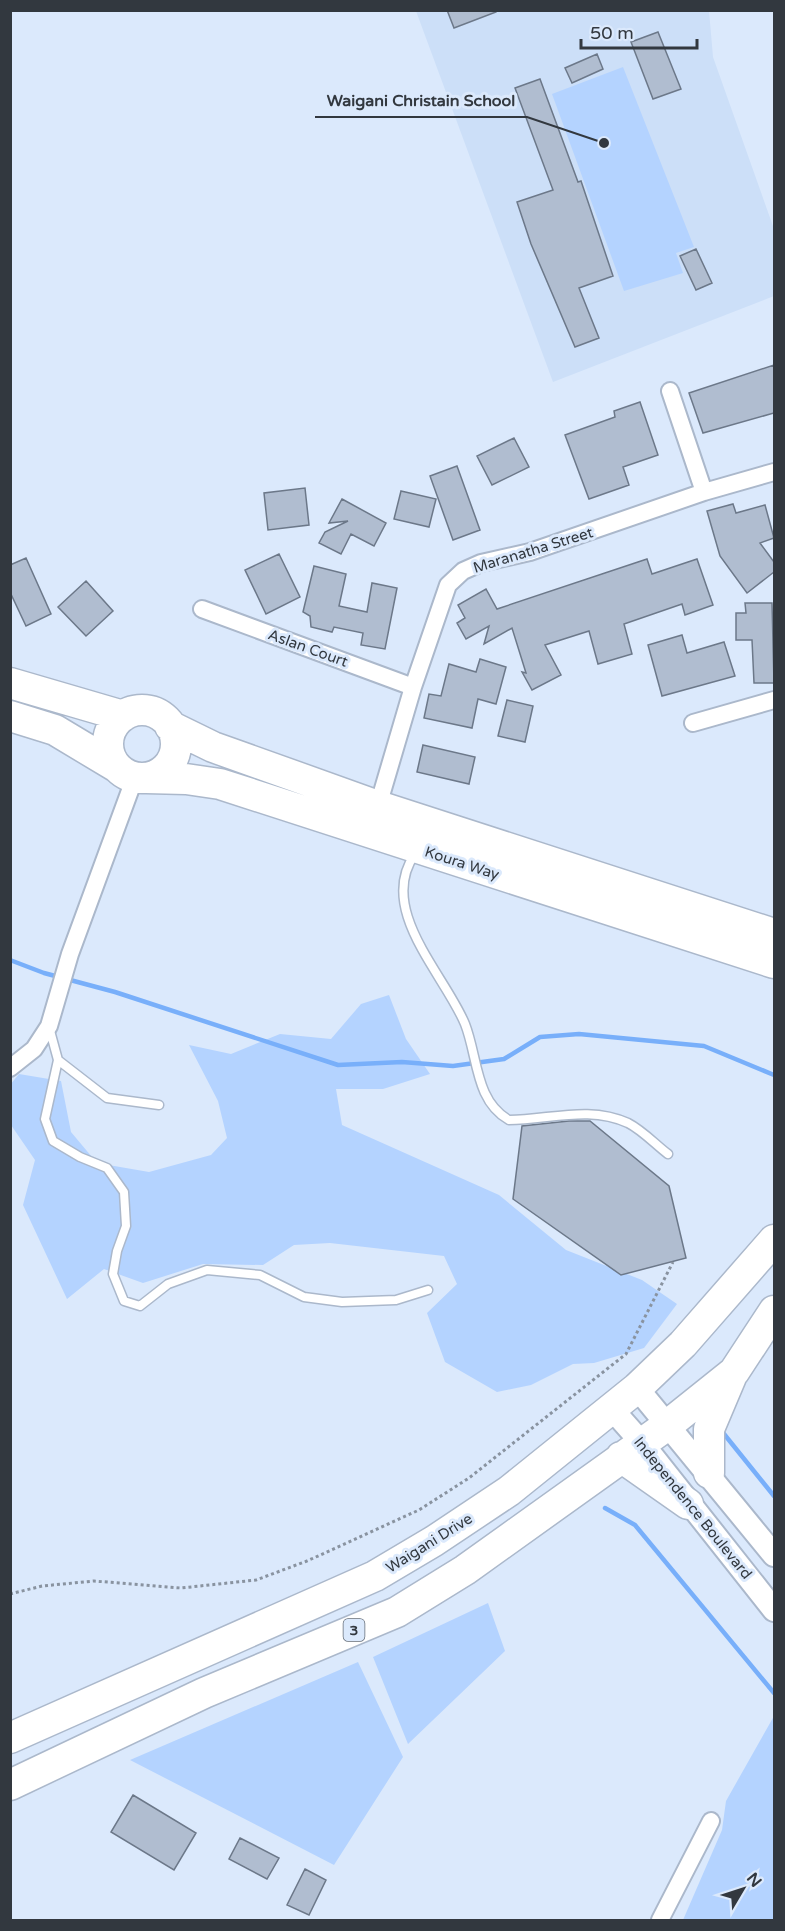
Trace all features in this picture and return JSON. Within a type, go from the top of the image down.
[{"type":"highway","points":[[10,683],[123,716]]},
{"type":"highway","points":[[132,712],[152,712],[170,726],[176,747],[173,758],[158,774],[132,774],[108,744],[114,724],[123,716],[132,712]]},
{"type":"highway","name":"Koura Way","points":[[10,716],[55,730],[132,774],[220,784],[774,963]]},
{"type":"highway","name":"Koura Way","points":[[170,726],[213,747],[378,806],[774,934]]},
{"type":"highway","name":"Waigani Drive","points":[[10,1738],[375,1576],[434,1541],[509,1491],[610,1408],[638,1388],[683,1344],[774,1240]]},
{"type":"highway","name":"3","points":[[10,1785],[204,1693],[397,1612],[484,1557],[669,1424],[734,1372],[774,1311]]},
{"type":"highway","points":[[709,1473],[709,1429],[734,1372]]},
{"type":"highway","points":[[631,1450],[688,1504]]},
{"type":"highway","points":[[44,1724],[67,1730],[178,1680],[193,1683],[204,1693]]},
{"type":"street","points":[[670,391],[704,492]]},
{"type":"street","name":"Maranatha Street","points":[[378,806],[413,687],[448,585],[464,572],[481,563],[530,552],[704,492],[774,472]]},
{"type":"street","name":"Aslan Court","points":[[202,609],[413,687]]},
{"type":"street","points":[[693,723],[774,700]]},
{"type":"street","points":[[10,1068],[34,1049],[49,1026],[70,954],[132,774]]},
{"type":"street","points":[[638,1388],[774,1555]]},
{"type":"street","name":"Independence Boulevard","points":[[610,1408],[631,1450]]},
{"type":"street","name":"Independence Boulevard","points":[[688,1504],[774,1610]]},
{"type":"street","points":[[660,1920],[711,1821]]},
{"type":"lane","points":[[419,848],[408,864],[404,886],[406,908],[422,950],[462,1017],[485,1096],[492,1106],[509,1120],[561,1114],[596,1114],[628,1123],[668,1154]]},
{"type":"lane","points":[[49,1026],[58,1060],[45,1119],[53,1141],[80,1157],[107,1168],[124,1192],[126,1226],[117,1251],[113,1274],[124,1301],[140,1306],[168,1284],[207,1270],[260,1275],[304,1297],[342,1302],[396,1300],[428,1290]]},
{"type":"lane","points":[[58,1060],[106,1098],[159,1105]]},
{"type":"path","points":[[10,1594],[42,1586],[94,1581],[181,1588],[256,1580],[307,1561],[419,1510],[469,1478],[626,1354],[673,1262]]},
{"type":"shaded area","points":[[416,11],[709,11],[713,57],[774,229],[774,296],[553,382]]},
{"type":"shaded area","points":[[623,67],[694,247],[676,253],[683,273],[624,291],[552,94]]},
{"type":"shaded area","points":[[389,995],[406,1039],[430,1074],[383,1089],[336,1089],[342,1125],[499,1195],[566,1250],[642,1280],[677,1304],[644,1348],[594,1363],[573,1364],[531,1385],[497,1392],[445,1362],[427,1313],[457,1284],[444,1256],[330,1243],[294,1245],[263,1265],[203,1264],[143,1283],[104,1269],[67,1299],[23,1205],[35,1160],[11,1125],[10,1085],[19,1074],[61,1081],[71,1132],[97,1163],[149,1172],[211,1155],[227,1138],[218,1101],[189,1045],[231,1054],[280,1034],[331,1039],[361,1004]]},
{"type":"shaded area","points":[[488,1603],[505,1651],[408,1744],[373,1657]]},
{"type":"shaded area","points":[[358,1662],[403,1757],[334,1865],[130,1760]]},
{"type":"shaded area","points":[[774,1716],[774,1920],[683,1920],[722,1830],[726,1801]]},
{"type":"building","points":[[447,10],[496,10],[496,12],[454,28]]},
{"type":"building","points":[[658,32],[681,89],[653,99],[631,42]]},
{"type":"building","points":[[597,54],[603,69],[572,83],[565,68]]},
{"type":"building","points":[[540,79],[578,182],[581,181],[613,276],[579,288],[599,338],[575,347],[531,244],[517,202],[553,190],[515,88]]},
{"type":"building","points":[[696,249],[712,283],[696,290],[680,256]]},
{"type":"building","points":[[774,365],[774,413],[703,433],[689,393]]},
{"type":"building","points":[[640,402],[658,455],[623,467],[629,485],[589,499],[565,435],[615,417],[614,411]]},
{"type":"building","points":[[514,438],[529,467],[492,485],[477,456]]},
{"type":"building","points":[[457,466],[480,530],[453,540],[430,476]]},
{"type":"building","points":[[305,488],[309,525],[268,530],[264,493]]},
{"type":"building","points":[[401,491],[436,499],[429,527],[394,519]]},
{"type":"building","points":[[342,499],[386,523],[374,546],[351,534],[341,554],[319,543],[325,532],[348,521],[329,523]]},
{"type":"building","points":[[733,504],[736,513],[765,505],[774,538],[760,543],[774,562],[774,572],[747,593],[720,556],[707,511]]},
{"type":"building","points":[[279,554],[300,597],[266,614],[245,570]]},
{"type":"building","points":[[26,558],[51,614],[26,626],[10,592],[10,565]]},
{"type":"building","points":[[647,559],[652,574],[697,559],[713,605],[685,615],[682,604],[624,624],[632,654],[598,664],[589,631],[545,645],[561,675],[532,690],[522,672],[526,673],[512,628],[484,644],[489,626],[466,639],[457,623],[465,618],[458,605],[486,589],[497,609]]},
{"type":"building","points":[[314,566],[346,574],[339,606],[367,612],[372,583],[397,588],[385,649],[361,645],[363,633],[334,627],[332,632],[311,627],[310,616],[303,612]]},
{"type":"building","points":[[86,581],[113,611],[86,636],[58,607]]},
{"type":"building","points":[[745,603],[772,603],[774,683],[754,683],[752,640],[736,640],[736,613],[746,613]]},
{"type":"building","points":[[682,635],[687,653],[724,642],[735,676],[662,696],[648,645]]},
{"type":"building","points":[[480,659],[506,667],[496,704],[478,699],[472,728],[424,718],[429,694],[441,696],[449,664],[476,672]]},
{"type":"building","points":[[507,700],[533,706],[525,742],[498,736]]},
{"type":"building","points":[[423,745],[475,757],[469,784],[417,772]]},
{"type":"building","points":[[590,1121],[669,1186],[686,1258],[621,1275],[513,1199],[522,1126]]},
{"type":"building","points":[[133,1795],[196,1833],[174,1870],[111,1832]]},
{"type":"building","points":[[240,1838],[279,1858],[267,1879],[229,1859]]},
{"type":"building","points":[[305,1869],[326,1880],[309,1915],[287,1905]]},
{"type":"waterway","points":[[10,960],[44,973],[115,992],[338,1065],[402,1062],[453,1066],[504,1059],[540,1037],[579,1034],[704,1046],[774,1075]]},
{"type":"waterway","points":[[720,1429],[774,1496]]},
{"type":"waterway","points":[[605,1508],[635,1525],[774,1693]]},
{"type":"place","name":"Waigani Christain School","points":[[604,143]]}]
